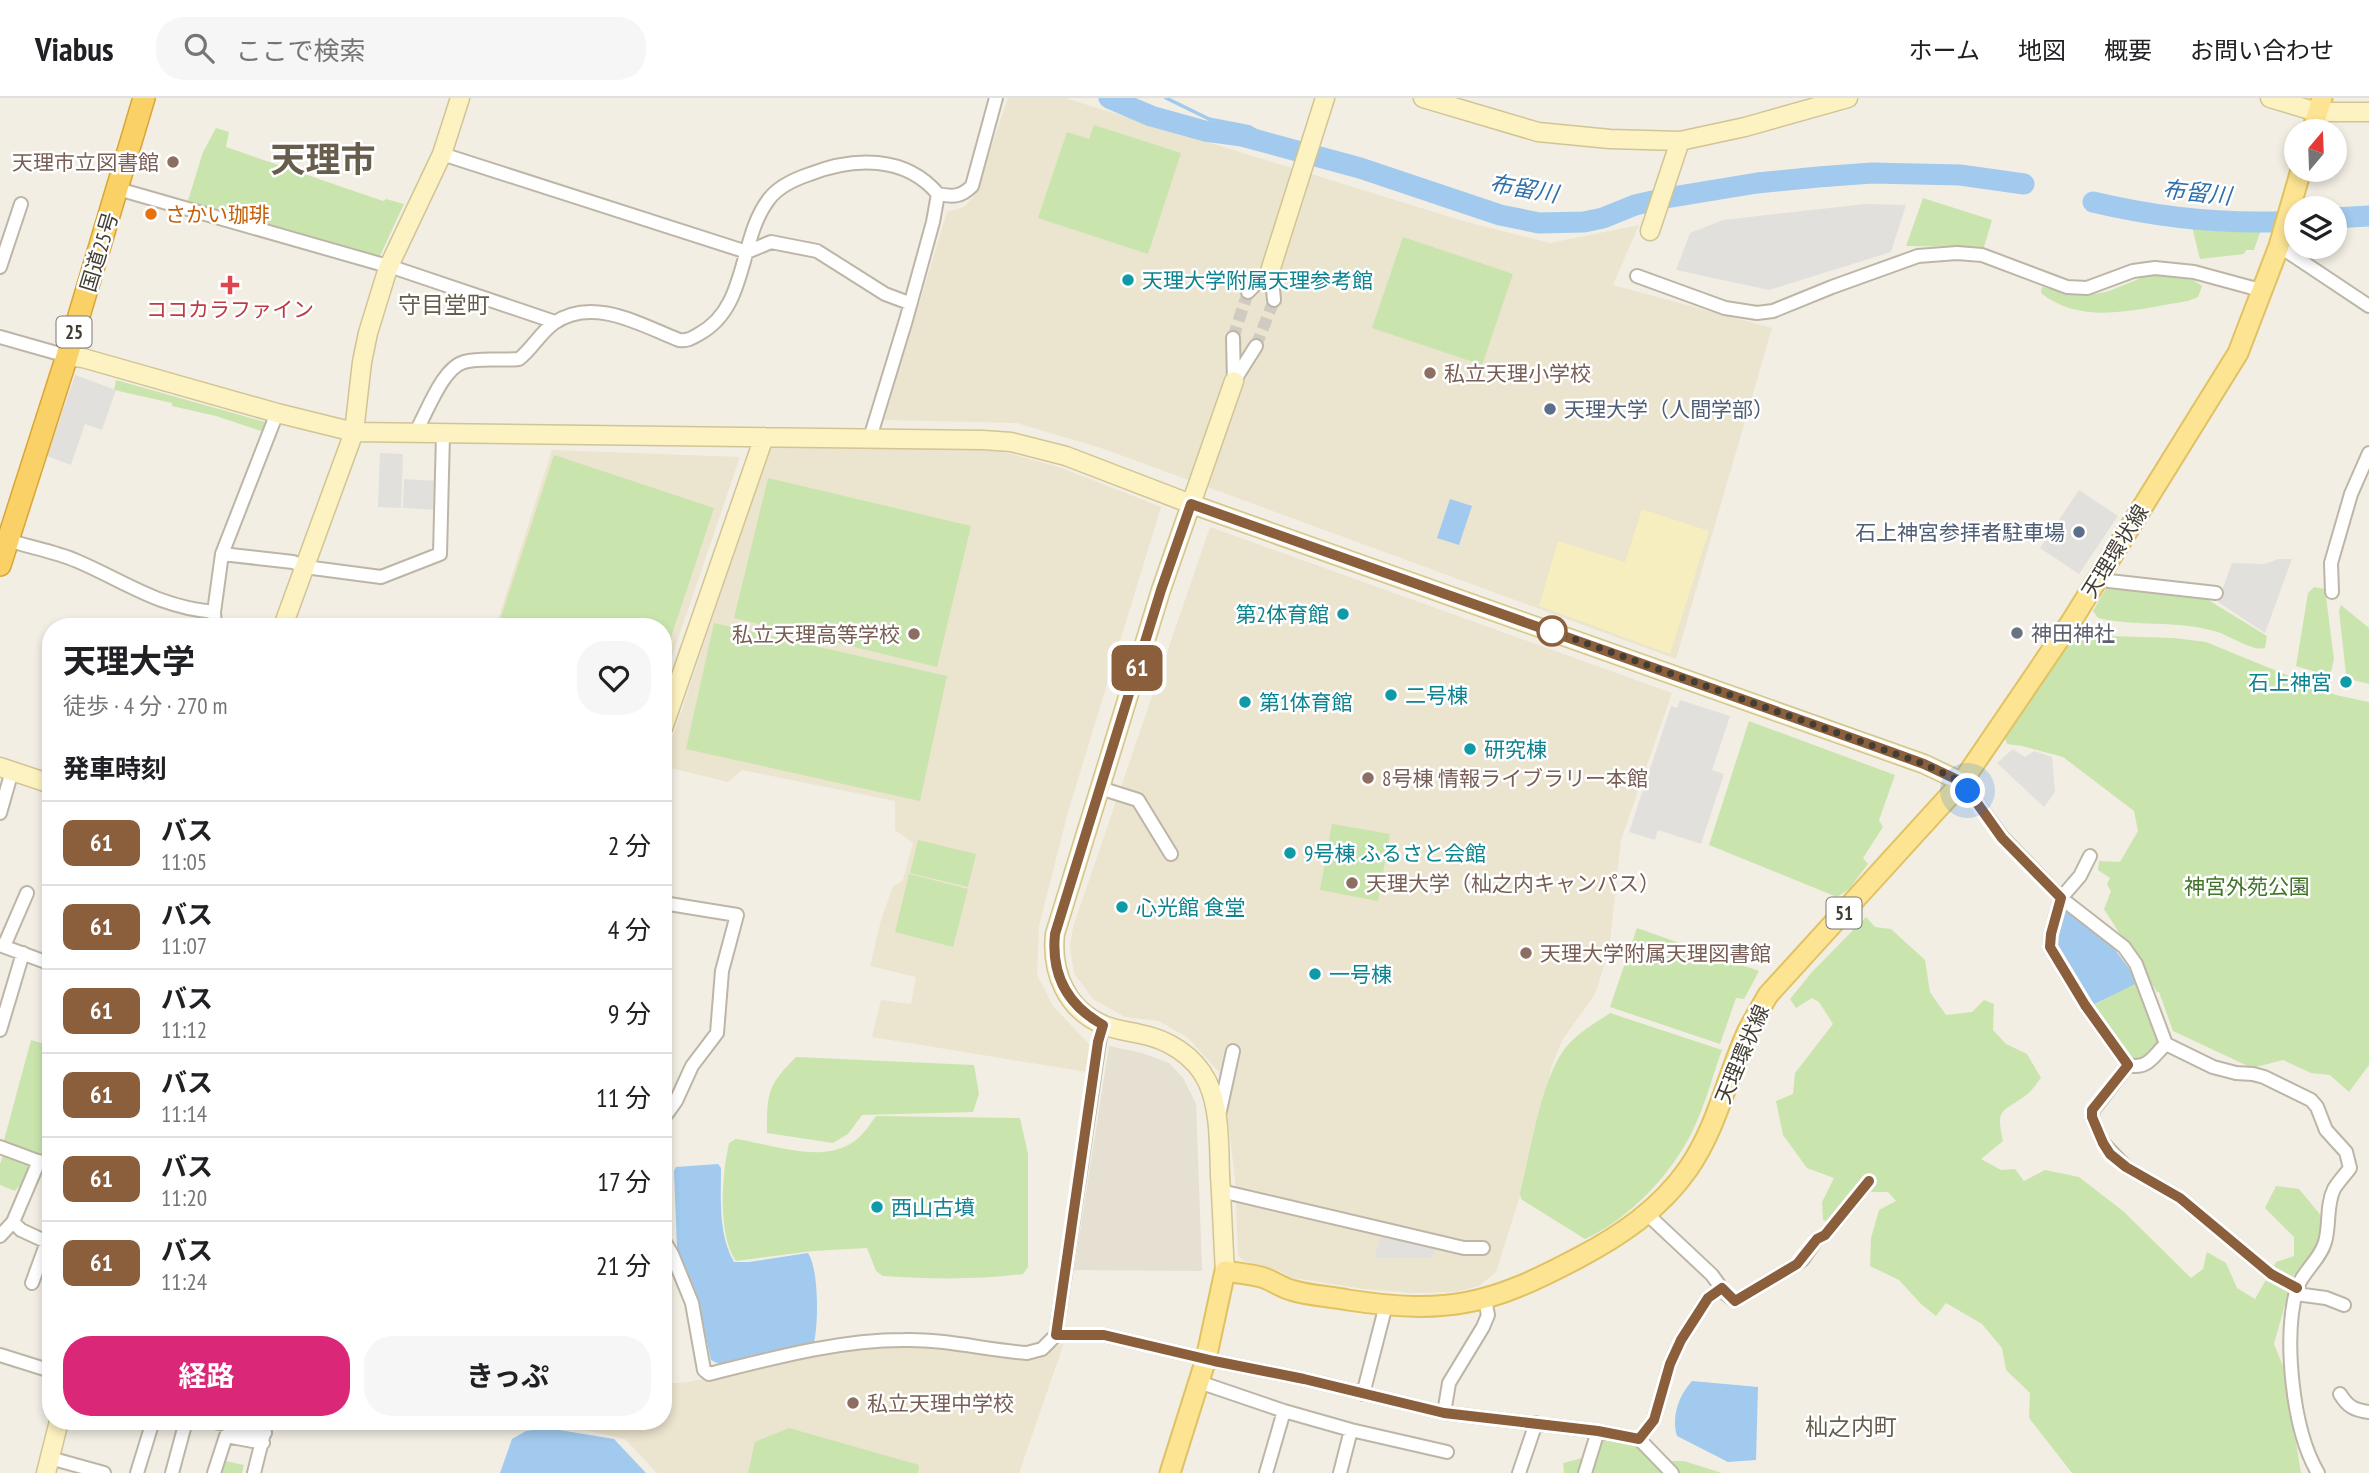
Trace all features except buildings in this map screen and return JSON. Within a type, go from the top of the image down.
[{"type":"highway","name":"国道25号","points":[[0,565],[4,539],[67,356],[144,98]]},
{"type":"main road","name":"天理環状線","points":[[1225,1271],[1262,1278],[1291,1291],[1386,1305],[1437,1307],[1485,1300],[1510,1291],[1566,1265],[1617,1236],[1647,1214],[1688,1170],[1701,1148],[1746,1034],[1768,995],[1962,782],[2071,622],[2238,353],[2263,291],[2297,182]]},
{"type":"main road","points":[[1170,1473],[1206,1359],[1225,1271]]},
{"type":"street","points":[[286,618],[354,432],[368,333],[388,268],[442,154],[460,98]]},
{"type":"street","points":[[415,433],[442,382],[455,366],[478,360],[519,359],[555,322],[583,312],[611,314],[679,340],[687,341],[706,330],[725,310],[735,292],[747,251],[769,198],[798,178],[855,161],[900,168],[927,181],[938,194],[951,197],[963,195],[972,186],[996,98]]},
{"type":"street","points":[[1274,300],[1271,268],[1325,98]]},
{"type":"street","points":[[1423,98],[1538,132],[1610,139],[1680,141],[1745,127],[1848,98]]},
{"type":"street","points":[[2270,98],[2369,112]]},
{"type":"street","points":[[1650,231],[1680,141]]},
{"type":"street","points":[[442,154],[747,251],[771,242],[817,251],[885,294],[909,303]]},
{"type":"street","points":[[118,189],[388,268],[555,322]]},
{"type":"street","points":[[870,438],[906,320],[938,194]]},
{"type":"street","points":[[0,267],[21,204]]},
{"type":"street","points":[[2281,239],[2369,306]]},
{"type":"street","points":[[1637,276],[1726,308],[1757,313],[1773,312],[1918,256],[1956,253],[1982,255],[2067,287],[2087,288],[2133,271],[2155,268],[2194,272],[2263,291]]},
{"type":"street","points":[[1248,292],[1271,268]]},
{"type":"street","points":[[0,337],[354,432],[983,440],[1030,446],[1066,456],[1191,504],[1924,764],[1962,782],[2002,838],[2061,898],[2123,947],[2136,964],[2166,1044],[2213,1067],[2264,1077],[2311,1100],[2317,1107],[2326,1130],[2350,1159],[2350,1168],[2332,1195],[2327,1233],[2321,1252],[2307,1270],[2297,1291],[2289,1359],[2304,1440],[2318,1473]]},
{"type":"street","points":[[1233,338],[1234,382]]},
{"type":"street","points":[[1225,1271],[1217,1127],[1214,1098],[1206,1080],[1196,1065],[1179,1049],[1162,1040],[1103,1025],[1079,1008],[1066,994],[1057,973],[1053,951],[1055,934],[1157,604],[1234,382],[1256,346]]},
{"type":"street","points":[[214,618],[222,554],[277,413]]},
{"type":"street","points":[[222,554],[293,562],[381,577],[440,554],[443,434]]},
{"type":"street","points":[[672,702],[764,437]]},
{"type":"street","points":[[2332,592],[2332,563],[2351,494],[2369,453]]},
{"type":"street","points":[[4,539],[75,560],[145,595],[170,604],[214,612]]},
{"type":"street","points":[[2099,576],[2109,581],[2216,593]]},
{"type":"street","points":[[0,813],[6,769],[42,781]]},
{"type":"street","points":[[1100,788],[1138,800],[1171,855]]},
{"type":"street","points":[[2090,856],[2080,876],[2061,898],[2050,947],[2085,1005],[2128,1065],[2138,1068],[2146,1064],[2166,1044]]},
{"type":"street","points":[[27,893],[2,946],[42,960]]},
{"type":"street","points":[[672,904],[737,915],[722,971],[717,1033],[692,1066],[672,1107]]},
{"type":"street","points":[[0,1030],[23,953]]},
{"type":"street","points":[[672,1254],[692,1303],[700,1355],[704,1370],[709,1374],[848,1344],[894,1340],[957,1344],[1027,1353],[1042,1349],[1056,1335],[1098,1042],[1103,1025]]},
{"type":"street","points":[[1217,1127],[1233,1051]]},
{"type":"street","points":[[2128,1065],[2092,1110],[2096,1129],[2110,1154],[2138,1176],[2180,1198],[2271,1274],[2297,1291],[2344,1305]]},
{"type":"street","points":[[0,1147],[42,1163]]},
{"type":"street","points":[[0,1236],[13,1222],[42,1169]]},
{"type":"street","points":[[1647,1214],[1706,1269],[1735,1301],[1797,1264],[1817,1239],[1825,1235],[1869,1181]]},
{"type":"street","points":[[1221,1191],[1464,1248],[1483,1248]]},
{"type":"street","points":[[13,1222],[21,1230],[42,1240]]},
{"type":"street","points":[[32,1283],[42,1256]]},
{"type":"street","points":[[1639,1439],[1654,1420],[1670,1364],[1681,1340],[1708,1298],[1722,1288]]},
{"type":"street","points":[[1444,1413],[1449,1383],[1488,1315],[1485,1300]]},
{"type":"street","points":[[1363,1394],[1386,1305]]},
{"type":"street","points":[[1056,1335],[1104,1335],[1444,1413],[1598,1431],[1639,1439],[1672,1473]]},
{"type":"street","points":[[0,1354],[42,1368]]},
{"type":"street","points":[[1199,1382],[1351,1430],[1447,1452]]},
{"type":"street","points":[[2340,1394],[2346,1405],[2355,1410],[2369,1412]]},
{"type":"street","points":[[1266,1473],[1284,1411]]},
{"type":"street","points":[[1519,1473],[1536,1423]]},
{"type":"street","points":[[57,1430],[48,1466],[104,1473]]},
{"type":"street","points":[[137,1473],[150,1430]]},
{"type":"street","points":[[172,1473],[184,1430]]},
{"type":"street","points":[[1340,1473],[1351,1430]]},
{"type":"street","points":[[1585,1473],[1598,1431]]},
{"type":"street","points":[[214,1473],[226,1436],[265,1432],[254,1473]]},
{"type":"shaded area","points":[[1008,98],[1065,98],[1463,221],[1550,243],[1639,225],[1613,285],[1772,328],[1676,659],[1104,449],[1017,423],[884,420],[947,212],[964,207],[975,195]]},
{"type":"shaded area","points":[[1865,204],[1906,205],[1891,252],[1769,290],[1676,270],[1690,233],[1723,220]]},
{"type":"shaded area","points":[[75,375],[116,390],[102,430],[85,424],[71,465],[47,456]]},
{"type":"shaded area","name":"私立天理高等学校","points":[[770,446],[982,450],[1008,453],[1062,468],[1161,507],[1068,812],[1039,926],[1037,975],[1053,1006],[1090,1045],[1087,1072],[872,1037],[881,1000],[911,1004],[916,977],[870,966],[881,920],[893,887],[903,880],[913,843],[895,830],[895,801],[742,770],[728,782],[672,768],[672,739]]},
{"type":"shaded area","name":"私立天理高等学校","points":[[552,450],[740,457],[672,657],[672,618],[499,618]]},
{"type":"shaded area","points":[[380,453],[403,454],[401,508],[378,507]]},
{"type":"shaded area","points":[[404,479],[437,481],[436,510],[403,508]]},
{"type":"shaded area","name":"石上神宮参拝者駐車場","points":[[2079,490],[2118,516],[2079,574],[2040,548]]},
{"type":"shaded area","name":"天理大学（杣之内キャンパス）","points":[[1210,527],[1672,693],[1621,840],[1609,950],[1595,994],[1563,1039],[1551,1067],[1539,1135],[1496,1272],[1479,1286],[1456,1292],[1413,1293],[1365,1289],[1293,1278],[1244,1261],[1238,1255],[1235,1179],[1224,1086],[1219,1072],[1188,1038],[1159,1021],[1125,1017],[1093,999],[1074,973],[1070,947],[1073,927]]},
{"type":"shaded area","points":[[2278,559],[2292,559],[2265,633],[2218,602],[2232,563],[2264,564]]},
{"type":"shaded area","points":[[1680,700],[1730,716],[1712,770],[1724,774],[1701,844],[1658,830],[1655,840],[1629,832],[1671,706],[1677,708]]},
{"type":"shaded area","points":[[2013,749],[2025,757],[2034,751],[2052,757],[2055,792],[2044,807],[1997,763]]},
{"type":"shaded area","points":[[1109,1046],[1142,1053],[1169,1063],[1183,1078],[1196,1104],[1202,1271],[1074,1270]]},
{"type":"shaded area","points":[[1381,1234],[1436,1246],[1433,1258],[1375,1258]]},
{"type":"shaded area","name":"私立天理中学校","points":[[1064,1343],[1019,1473],[657,1473],[625,1439],[585,1430],[672,1430],[672,1383],[821,1355],[901,1344],[1032,1358]]},
{"type":"green space","points":[[1094,125],[1181,153],[1148,254],[1038,218],[1067,132],[1089,139]]},
{"type":"green space","points":[[216,128],[229,132],[226,147],[383,201],[386,199],[404,204],[379,258],[186,207],[203,152]]},
{"type":"green space","points":[[1923,198],[1992,220],[1984,247],[1906,246]]},
{"type":"green space","points":[[2191,223],[2262,227],[2254,250],[2246,250],[2244,254],[2200,259]]},
{"type":"green space","points":[[1403,237],[1513,274],[1482,365],[1372,328]]},
{"type":"green space","points":[[2156,273],[2193,280],[2202,286],[2198,297],[2131,311],[2093,312],[2075,310],[2041,293],[2042,287],[2076,293],[2102,293]]},
{"type":"green space","points":[[116,380],[265,422],[264,432],[216,416],[172,406],[172,403],[114,390]]},
{"type":"green space","name":"私立天理高等学校","points":[[554,455],[714,508],[672,634],[672,618],[501,618]]},
{"type":"green space","points":[[768,478],[971,526],[937,667],[734,618]]},
{"type":"green space","points":[[2314,587],[2325,589],[2334,659],[2331,672],[2326,675],[2296,666],[2308,593]]},
{"type":"green space","points":[[2106,588],[2205,598],[2267,636],[2265,648],[2260,649],[2200,628],[2098,618],[2093,611]]},
{"type":"green space","points":[[2341,605],[2369,628],[2369,684],[2349,679],[2346,674],[2339,611]]},
{"type":"green space","points":[[714,623],[947,676],[920,801],[686,749]]},
{"type":"green space","name":"神宮外苑公園","points":[[2077,635],[2174,638],[2206,642],[2336,695],[2369,702],[2369,1065],[2349,1092],[2330,1075],[2311,1073],[2283,1060],[2252,1068],[2173,1031],[2159,992],[2104,909],[2111,891],[2107,884],[2110,878],[2098,870],[2099,861],[2120,862],[2138,831],[2134,811],[2063,757],[2007,744],[2003,732],[2066,638]]},
{"type":"green space","points":[[1749,721],[1895,775],[1879,820],[1883,827],[1863,858],[1868,864],[1849,889],[1837,897],[1709,845]]},
{"type":"green space","points":[[1332,824],[1390,834],[1378,901],[1320,890]]},
{"type":"green space","points":[[918,840],[976,854],[968,887],[910,873]]},
{"type":"green space","points":[[909,874],[968,889],[953,947],[895,932]]},
{"type":"green space","points":[[1866,917],[1875,927],[1891,929],[1925,960],[1930,992],[1946,1015],[1972,1012],[1984,1000],[1994,1004],[1993,1030],[2006,1044],[2027,1054],[2041,1078],[2027,1094],[2002,1112],[2000,1122],[2003,1141],[1981,1159],[2001,1170],[2015,1169],[2024,1181],[2045,1170],[2079,1177],[2123,1211],[2191,1278],[2203,1269],[2207,1252],[2226,1263],[2237,1288],[2255,1299],[2276,1262],[2294,1256],[2294,1237],[2265,1208],[2276,1186],[2299,1189],[2323,1218],[2317,1244],[2306,1263],[2293,1276],[2274,1344],[2285,1371],[2301,1473],[2072,1473],[2029,1418],[2030,1393],[2006,1370],[2002,1348],[1982,1324],[1946,1303],[1936,1316],[1899,1280],[1870,1266],[1871,1238],[1879,1210],[1896,1201],[1888,1192],[1867,1192],[1852,1215],[1838,1225],[1823,1220],[1822,1202],[1834,1178],[1807,1168],[1783,1135],[1776,1101],[1793,1094],[1795,1073],[1833,1024],[1819,1002],[1812,998],[1796,1008],[1790,999],[1812,972]]},
{"type":"green space","points":[[1637,928],[1759,971],[1744,999],[1736,998],[1720,1044],[1610,1007]]},
{"type":"green space","points":[[2138,981],[2160,1040],[2142,1064],[2133,1063],[2091,1007]]},
{"type":"green space","points":[[1610,1013],[1722,1050],[1697,1122],[1673,1164],[1633,1208],[1585,1239],[1521,1199],[1520,1193],[1542,1099],[1555,1064],[1573,1039]]},
{"type":"green space","points":[[31,1040],[42,1043],[42,1157],[3,1144]]},
{"type":"green space","points":[[796,1057],[974,1065],[979,1094],[973,1112],[862,1115],[848,1134],[833,1143],[767,1133],[767,1108],[774,1083]]},
{"type":"green space","name":"西山古墳","points":[[876,1116],[1020,1118],[1028,1154],[1028,1267],[1023,1274],[953,1278],[883,1276],[876,1271],[867,1248],[813,1251],[736,1261],[726,1236],[723,1204],[724,1171],[729,1143],[736,1139],[794,1150],[824,1152],[850,1144]]},
{"type":"green space","points":[[3,1156],[31,1166],[23,1189],[18,1187],[15,1191],[0,1185],[0,1164]]},
{"type":"green space","points":[[789,1428],[919,1465],[918,1473],[748,1473],[755,1442]]},
{"type":"green space","points":[[1605,1437],[1638,1447],[1652,1461],[1684,1461],[1722,1473],[1564,1473],[1563,1463],[1586,1457],[1590,1443]]},
{"type":"green space","points":[[221,1460],[244,1465],[242,1473],[217,1473]]},
{"type":"sand","points":[[1642,509],[1709,531],[1670,654],[1539,606],[1558,541],[1625,562]]},
{"type":"water","points":[[1450,499],[1472,506],[1459,545],[1437,538]]},
{"type":"water","points":[[2062,906],[2110,943],[2137,979],[2135,984],[2091,1006],[2058,951],[2055,935]]},
{"type":"water","points":[[718,1164],[721,1168],[723,1228],[734,1262],[808,1253],[812,1261],[817,1298],[813,1346],[753,1355],[719,1364],[711,1360],[696,1292],[677,1248],[674,1171],[676,1167]]},
{"type":"water","points":[[1692,1381],[1758,1387],[1756,1460],[1728,1462],[1677,1436],[1677,1407]]},
{"type":"water","points":[[559,1430],[614,1439],[646,1473],[500,1473],[512,1439],[526,1431]]},
{"type":"waterway","name":"布留川","points":[[1109,98],[1151,116],[1205,131],[1242,136],[1360,168],[1500,215],[1539,223],[1584,222],[1666,198],[1757,183],[1818,177],[1872,173],[1960,175],[2024,184]]},
{"type":"waterway","points":[[1166,98],[1209,119],[1250,127],[1286,148]]},
{"type":"waterway","name":"布留川","points":[[2093,202],[2193,219],[2284,221]]},
{"type":"waterway","name":"布留川","points":[[2347,217],[2369,216]]},
{"type":"tunnel","points":[[1233,338],[1248,292]]},
{"type":"tunnel","points":[[1256,346],[1274,300]]},
{"type":"bus line","name":"61","points":[[1869,1181],[1825,1235],[1817,1239],[1797,1264],[1735,1301],[1722,1288],[1708,1298],[1681,1340],[1670,1364],[1654,1420],[1639,1439],[1598,1431],[1444,1413],[1104,1335],[1056,1335],[1098,1042],[1103,1025],[1079,1008],[1066,994],[1057,973],[1053,951],[1055,934],[1161,590],[1191,504],[1877,747],[1924,764],[1962,782],[2002,838],[2061,898],[2050,947],[2085,1005],[2128,1065],[2092,1110],[2096,1129],[2110,1154],[2138,1176],[2180,1198],[2271,1274],[2297,1288]]},
{"type":"place","name":"天理市立図書館","points":[[173,162]]},
{"type":"place","name":"さかい珈琲","points":[[151,214]]},
{"type":"place","name":"天理大学附属天理参考館","points":[[1128,280]]},
{"type":"place","name":"ココカラファイン","points":[[230,285]]},
{"type":"place","name":"私立天理小学校","points":[[1430,373]]},
{"type":"place","name":"天理大学（人間学部）","points":[[1550,409]]},
{"type":"place","name":"石上神宮参拝者駐車場","points":[[2079,532]]},
{"type":"place","name":"第2体育館","points":[[1343,614]]},
{"type":"place","name":"神田神社","points":[[2017,633]]},
{"type":"place","name":"私立天理高等学校","points":[[914,634]]},
{"type":"place","name":"石上神宮","points":[[2346,682]]},
{"type":"place","name":"二号棟","points":[[1391,695]]},
{"type":"place","name":"第1体育館","points":[[1245,702]]},
{"type":"place","name":"研究棟","points":[[1470,749]]},
{"type":"place","name":"8号棟 情報ライブラリー本館","points":[[1368,778]]},
{"type":"place","name":"9号棟 ふるさと会館","points":[[1290,853]]},
{"type":"place","name":"天理大学（杣之内キャンパス）","points":[[1352,883]]},
{"type":"place","name":"心光館 食堂","points":[[1122,907]]},
{"type":"place","name":"天理大学附属天理図書館","points":[[1526,953]]},
{"type":"place","name":"一号棟","points":[[1315,974]]},
{"type":"place","name":"西山古墳","points":[[877,1207]]},
{"type":"place","name":"私立天理中学校","points":[[853,1403]]},
{"type":"district","name":"天理市","points":[[323,159]]},
{"type":"district","name":"守目堂町","points":[[444,304]]},
{"type":"district","name":"杣之内町","points":[[1851,1426]]},
{"type":"route","points":[[1552,631],[1546,629],[1924,764],[1962,782],[1968,791]]}]
